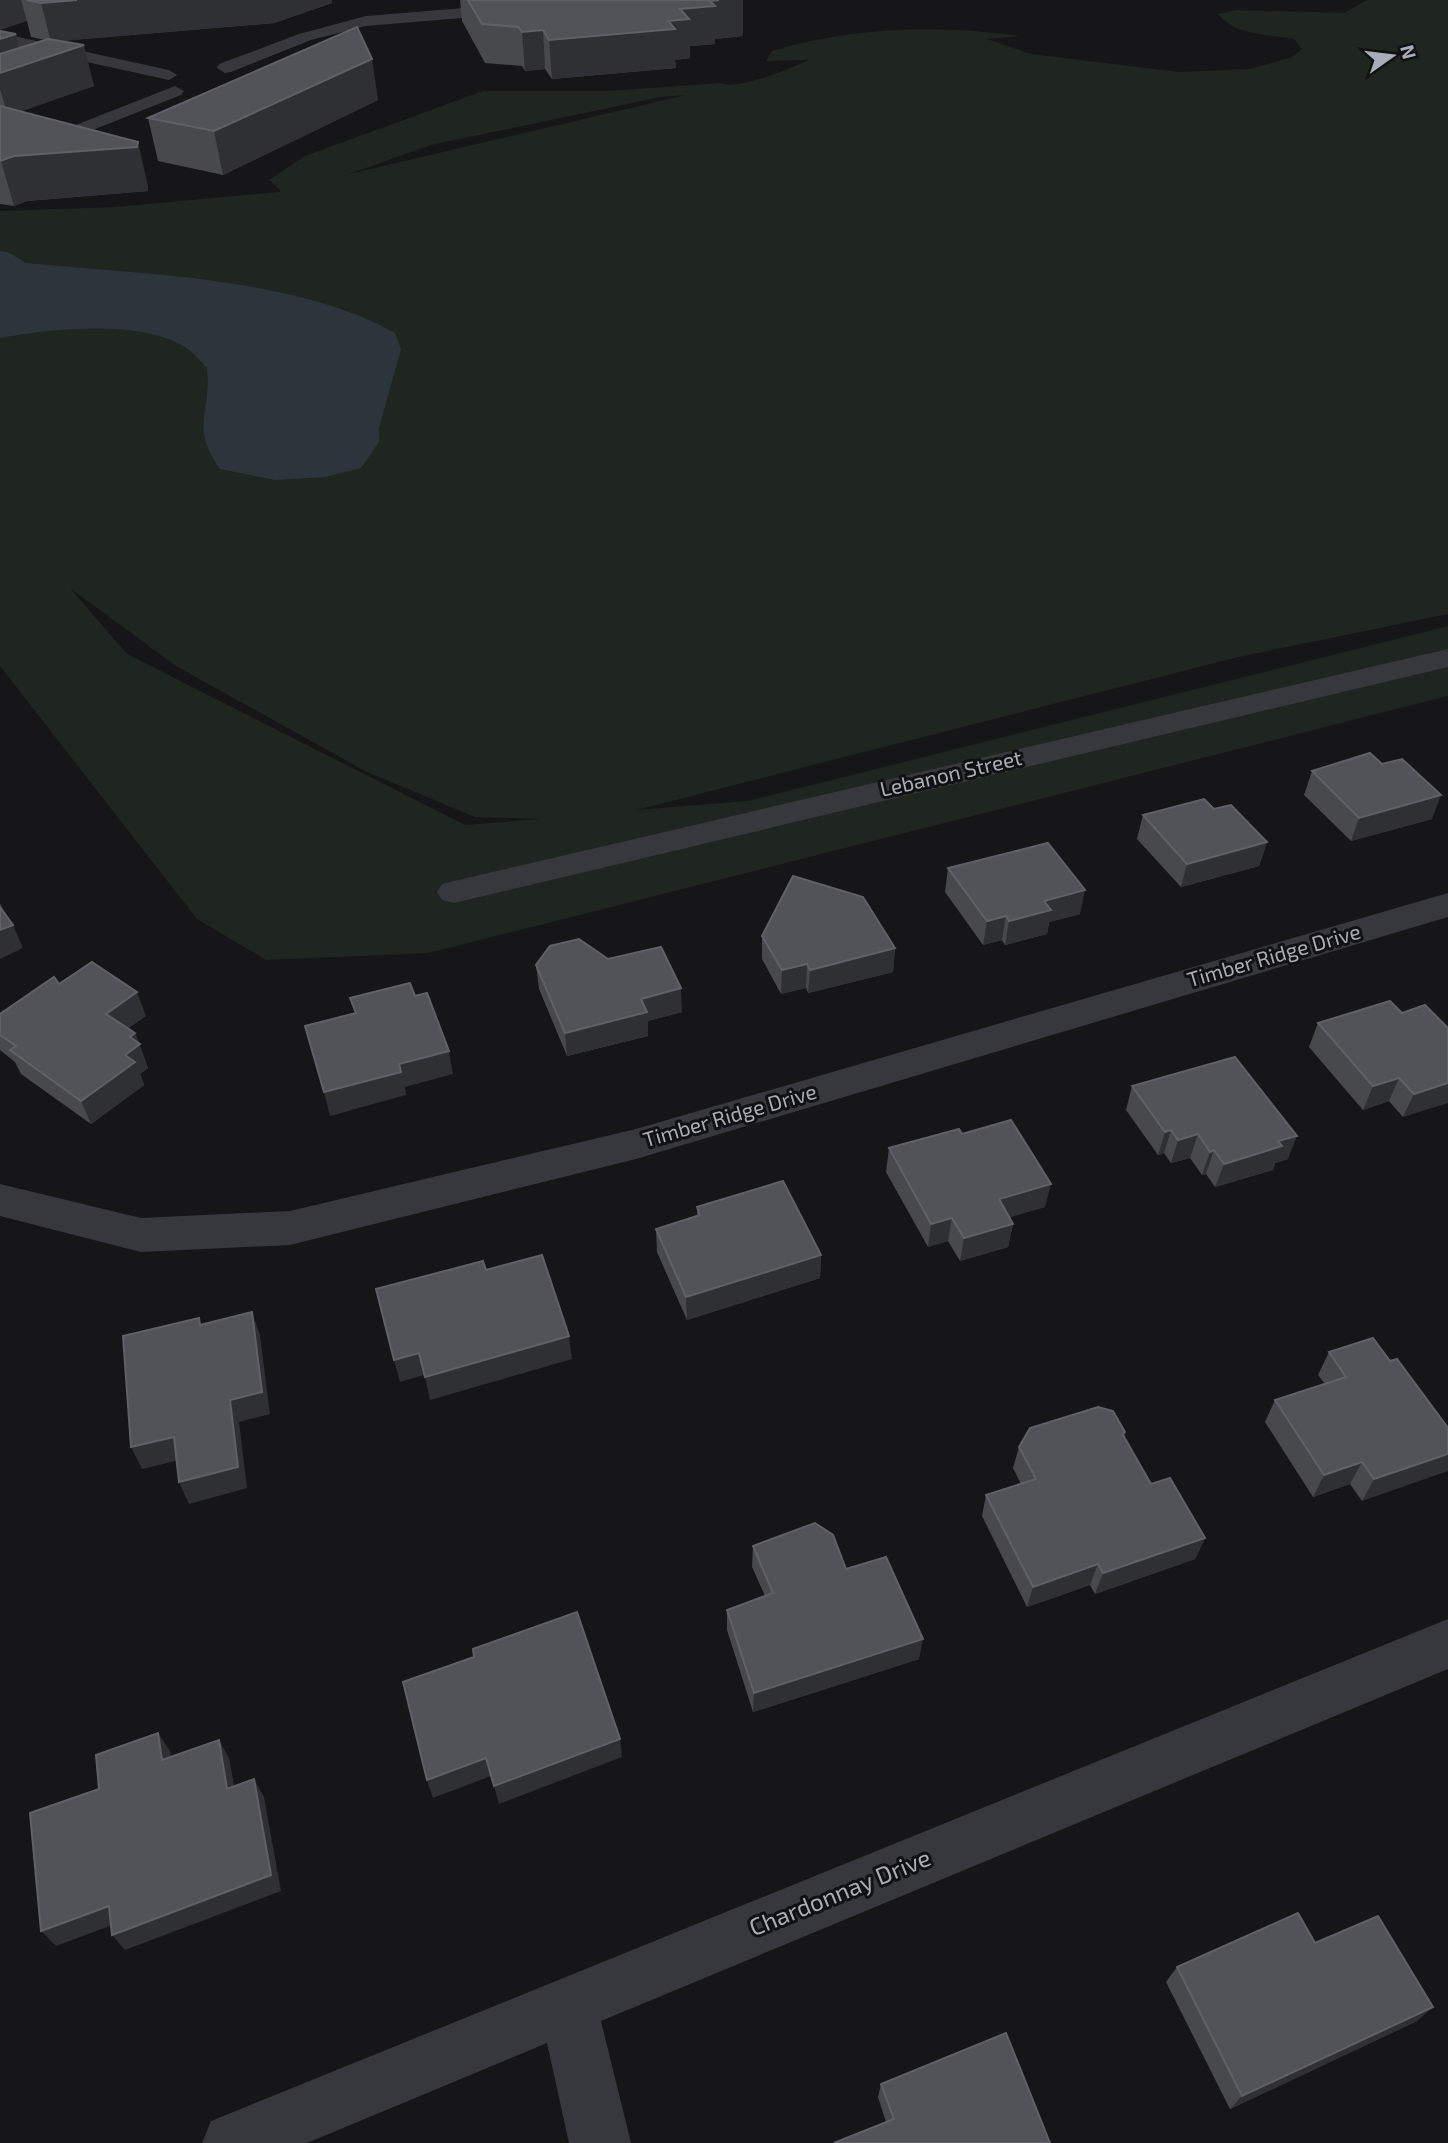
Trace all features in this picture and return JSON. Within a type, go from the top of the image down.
[{"type":"street","points":[[0,122],[65,136],[176,87],[195,69],[225,68],[305,37],[366,21],[620,0]]},
{"type":"street","points":[[3,39],[30,30]]},
{"type":"street","points":[[3,39],[92,59],[176,87]]},
{"type":"street","points":[[65,68],[92,59]]},
{"type":"street","points":[[225,68],[241,74],[243,78],[240,82]]},
{"type":"street","name":"Lebanon Street","points":[[454,892],[1448,658]]},
{"type":"street","name":"Timber Ridge Drive","points":[[0,1200],[141,1235],[290,1227],[636,1144],[1448,905]]},
{"type":"street","name":"Chardonnay Drive","points":[[233,2143],[1448,1644]]},
{"type":"street","points":[[568,2004],[600,2143]]},
{"type":"shaded area","points":[[1367,0],[1448,0],[1448,614],[1234,658],[636,810],[747,801],[1448,626],[1448,696],[429,953],[266,960],[197,919],[0,666],[0,211],[116,207],[279,192],[281,191],[269,180],[305,156],[483,91],[608,91],[738,84],[764,78],[809,60],[766,61],[772,51],[833,37],[926,29],[989,32],[1020,36],[987,39],[1031,54],[1179,72],[1251,69],[1292,57],[1302,49],[1294,39],[1243,30],[1225,21],[1218,14],[1236,10],[1344,13]],"holes":[[[686,95],[349,174],[431,145],[661,97]],[[70,588],[176,666],[367,772],[475,817],[540,819],[465,825],[127,654]]]},
{"type":"shaded area","points":[[0,251],[8,252],[26,263],[166,275],[265,289],[356,314],[395,333],[401,349],[379,428],[379,442],[361,468],[325,477],[275,480],[220,469],[211,454],[204,430],[207,368],[196,356],[169,339],[122,330],[70,329],[0,338]]},
{"type":"building","points":[[27,0],[77,0],[41,3]]},
{"type":"building","points":[[468,0],[719,0],[710,1],[715,6],[680,9],[689,19],[668,21],[675,29],[549,40],[543,30],[522,32],[518,27],[482,24]]},
{"type":"building","points":[[357,27],[372,59],[214,131],[148,118]]},
{"type":"building","points":[[0,31],[16,34],[0,39]]},
{"type":"building","points":[[48,39],[84,45],[0,73],[0,54]]},
{"type":"building","points":[[0,106],[138,142],[137,147],[14,156],[0,161]]},
{"type":"building","points":[[1370,753],[1382,764],[1402,759],[1441,795],[1359,818],[1312,771]]},
{"type":"building","points":[[1204,799],[1214,809],[1231,805],[1267,842],[1187,864],[1143,815]]},
{"type":"building","points":[[1048,843],[1085,890],[1044,901],[1051,910],[1009,921],[1006,916],[987,921],[948,868]]},
{"type":"building","points":[[793,876],[863,897],[895,948],[810,970],[807,964],[782,970],[762,936]]},
{"type":"building","points":[[0,907],[13,925],[0,930]]},
{"type":"building","points":[[579,939],[608,959],[661,947],[681,988],[641,999],[647,1012],[565,1033],[536,965],[550,946]]},
{"type":"building","points":[[92,962],[137,992],[106,1014],[135,1033],[130,1037],[140,1044],[125,1055],[135,1062],[81,1101],[10,1050],[16,1046],[0,1035],[0,1014],[54,977],[59,984]]},
{"type":"building","points":[[410,983],[415,996],[427,993],[449,1051],[399,1064],[401,1072],[324,1092],[305,1026],[356,1013],[350,998]]},
{"type":"building","points":[[1390,1001],[1402,1013],[1425,1005],[1448,1028],[1448,1083],[1414,1094],[1399,1078],[1373,1086],[1318,1023]]},
{"type":"building","points":[[1235,1057],[1297,1136],[1278,1141],[1282,1146],[1224,1164],[1214,1150],[1210,1152],[1198,1134],[1178,1140],[1171,1130],[1165,1132],[1132,1086]]},
{"type":"building","points":[[1011,1120],[1051,1184],[999,1199],[1013,1224],[964,1238],[952,1218],[931,1224],[889,1148],[959,1129],[962,1134]]},
{"type":"building","points":[[783,1181],[821,1255],[686,1297],[656,1229],[700,1215],[697,1207]]},
{"type":"building","points":[[542,1255],[569,1336],[425,1377],[419,1353],[394,1360],[376,1289],[483,1261],[486,1270]]},
{"type":"building","points":[[252,1312],[262,1392],[230,1400],[238,1467],[179,1482],[174,1437],[131,1447],[123,1336],[199,1318],[200,1325]]},
{"type":"building","points":[[1373,1338],[1390,1361],[1397,1359],[1448,1428],[1448,1454],[1374,1479],[1362,1462],[1324,1475],[1275,1400],[1346,1377],[1329,1352]]},
{"type":"building","points":[[1098,1407],[1113,1411],[1125,1432],[1123,1435],[1151,1484],[1170,1478],[1205,1538],[1103,1573],[1098,1564],[1033,1587],[986,1495],[1036,1479],[1019,1447],[1030,1428]]},
{"type":"building","points":[[815,1523],[833,1535],[846,1569],[886,1557],[923,1639],[754,1693],[727,1610],[773,1593],[753,1546]]},
{"type":"building","points":[[577,1612],[620,1739],[494,1786],[486,1758],[427,1780],[403,1682],[474,1657],[473,1649]]},
{"type":"building","points":[[158,1733],[162,1760],[219,1740],[227,1789],[254,1779],[271,1875],[112,1935],[109,1906],[41,1931],[30,1813],[99,1789],[96,1755]]},
{"type":"building","points":[[1298,1913],[1315,1943],[1378,1916],[1433,2007],[1242,2096],[1177,1967]]},
{"type":"building","points":[[1006,2033],[1050,2143],[834,2143],[894,2119],[881,2084]]}]
